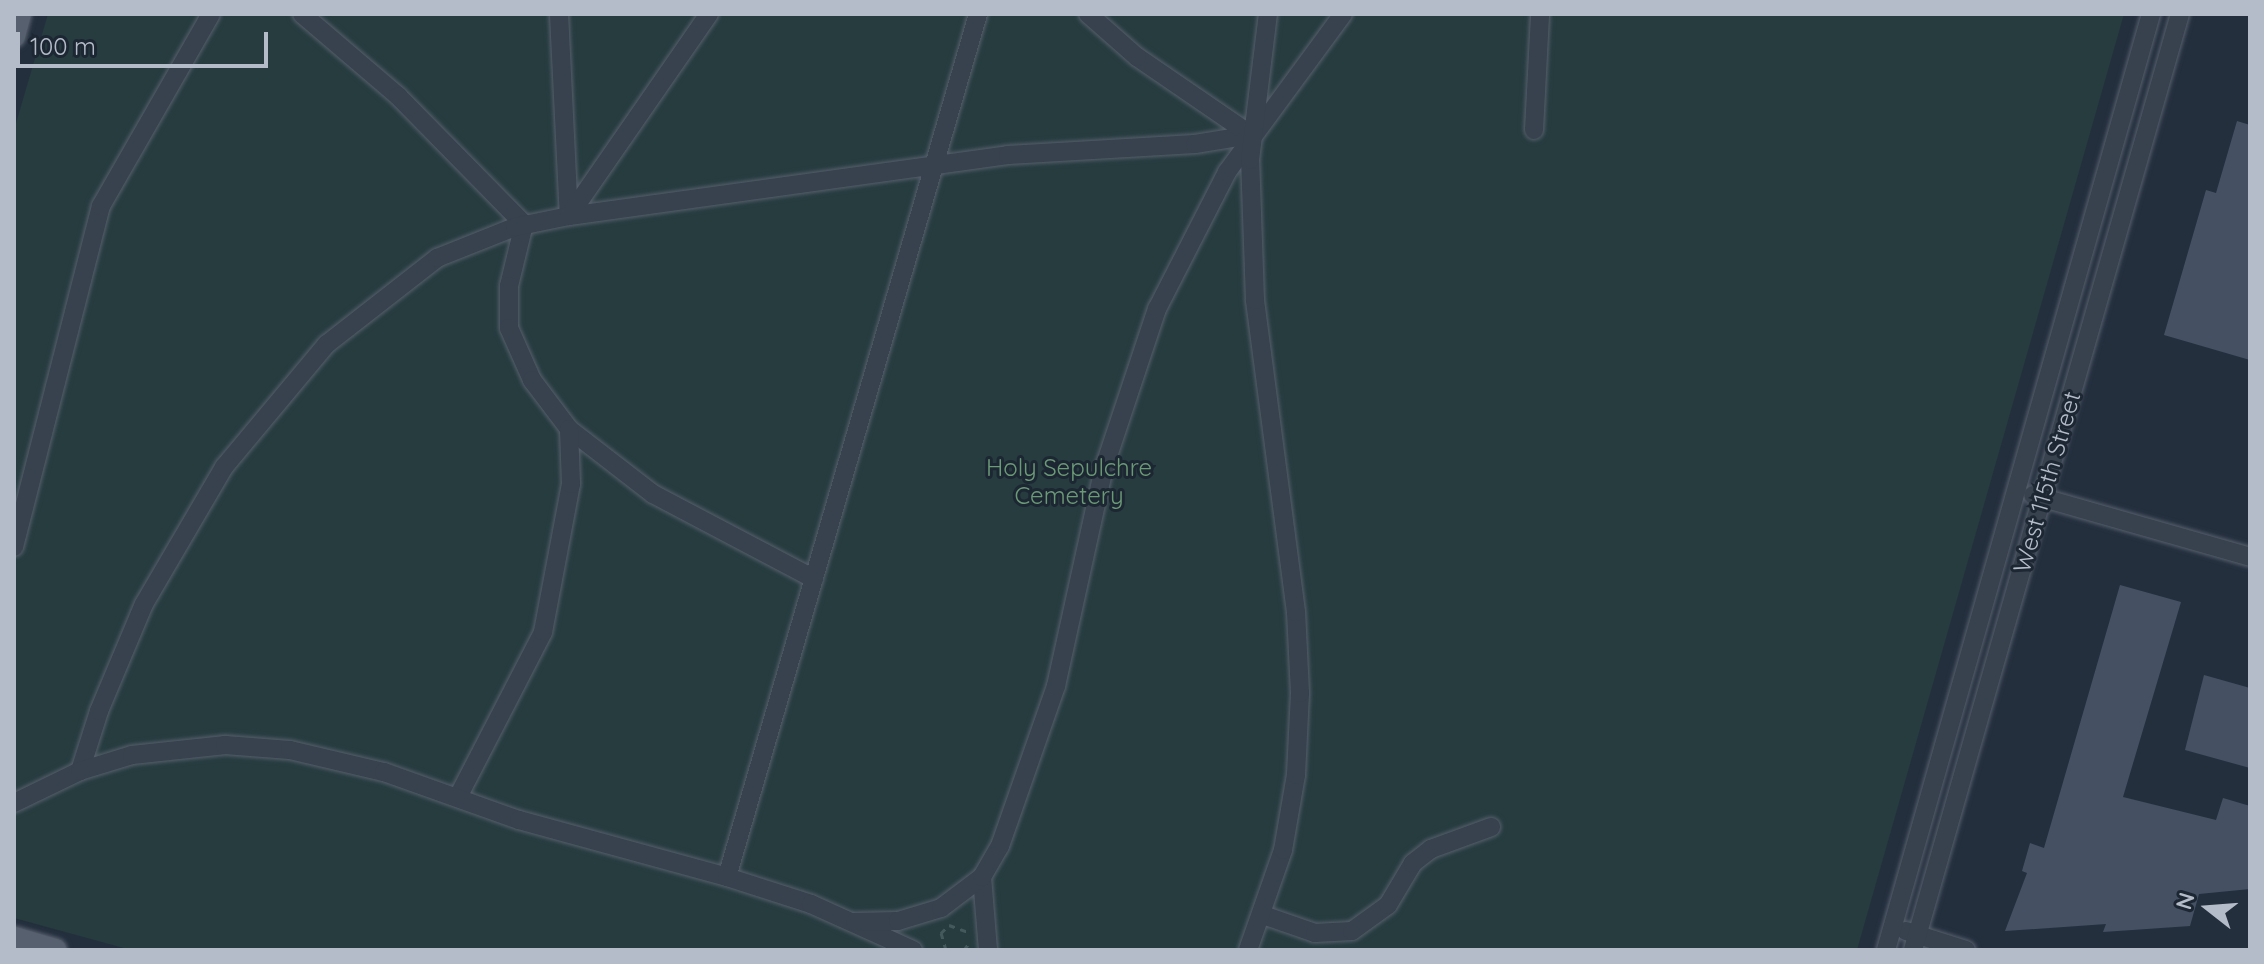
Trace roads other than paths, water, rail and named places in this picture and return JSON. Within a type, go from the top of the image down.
[{"type":"main road","points":[[14,36],[20,14]]},
{"type":"main road","points":[[14,938],[55,950]]},
{"type":"street","points":[[14,547],[101,206],[211,14]]},
{"type":"street","points":[[302,14],[398,96],[524,224]]},
{"type":"street","points":[[559,14],[569,216]]},
{"type":"street","points":[[569,216],[709,14]]},
{"type":"street","points":[[727,877],[978,14]]},
{"type":"street","points":[[1088,14],[1137,57],[1251,135]]},
{"type":"street","points":[[1248,950],[1263,915],[1283,850],[1294,789],[1300,653],[1255,300],[1251,135],[1268,14]]},
{"type":"street","points":[[855,922],[920,915],[962,895],[982,877],[1012,816],[1042,731],[1104,468],[1157,309],[1202,215],[1251,135],[1343,14]]},
{"type":"street","points":[[1534,130],[1540,14]]},
{"type":"street","name":"West 115th Street","points":[[1886,950],[2151,14]]},
{"type":"street","name":"West 115th Street","points":[[1915,942],[2180,14]]},
{"type":"street","points":[[80,771],[122,652],[172,549],[224,467],[274,402],[327,344],[437,258],[524,224],[569,216],[934,165],[1062,151],[1195,144],[1251,135]]},
{"type":"street","points":[[524,224],[509,286],[509,328],[532,380],[569,429],[653,494],[814,579]]},
{"type":"street","points":[[459,795],[543,632],[571,484],[569,429]]},
{"type":"street","points":[[2016,490],[2250,557]]},
{"type":"street","points":[[14,803],[80,771],[158,750],[256,746],[322,756],[459,795],[519,820],[727,877],[855,922],[913,950]]},
{"type":"street","points":[[1263,915],[1315,933],[1352,931],[1388,905],[1413,863],[1431,849],[1491,827]]},
{"type":"street","points":[[982,877],[988,950]]},
{"type":"street","points":[[1892,926],[1915,942],[1966,950]]},
{"type":"park label","name":"Holy Sepulchre Cemetery","points":[[1069,482]]}]
